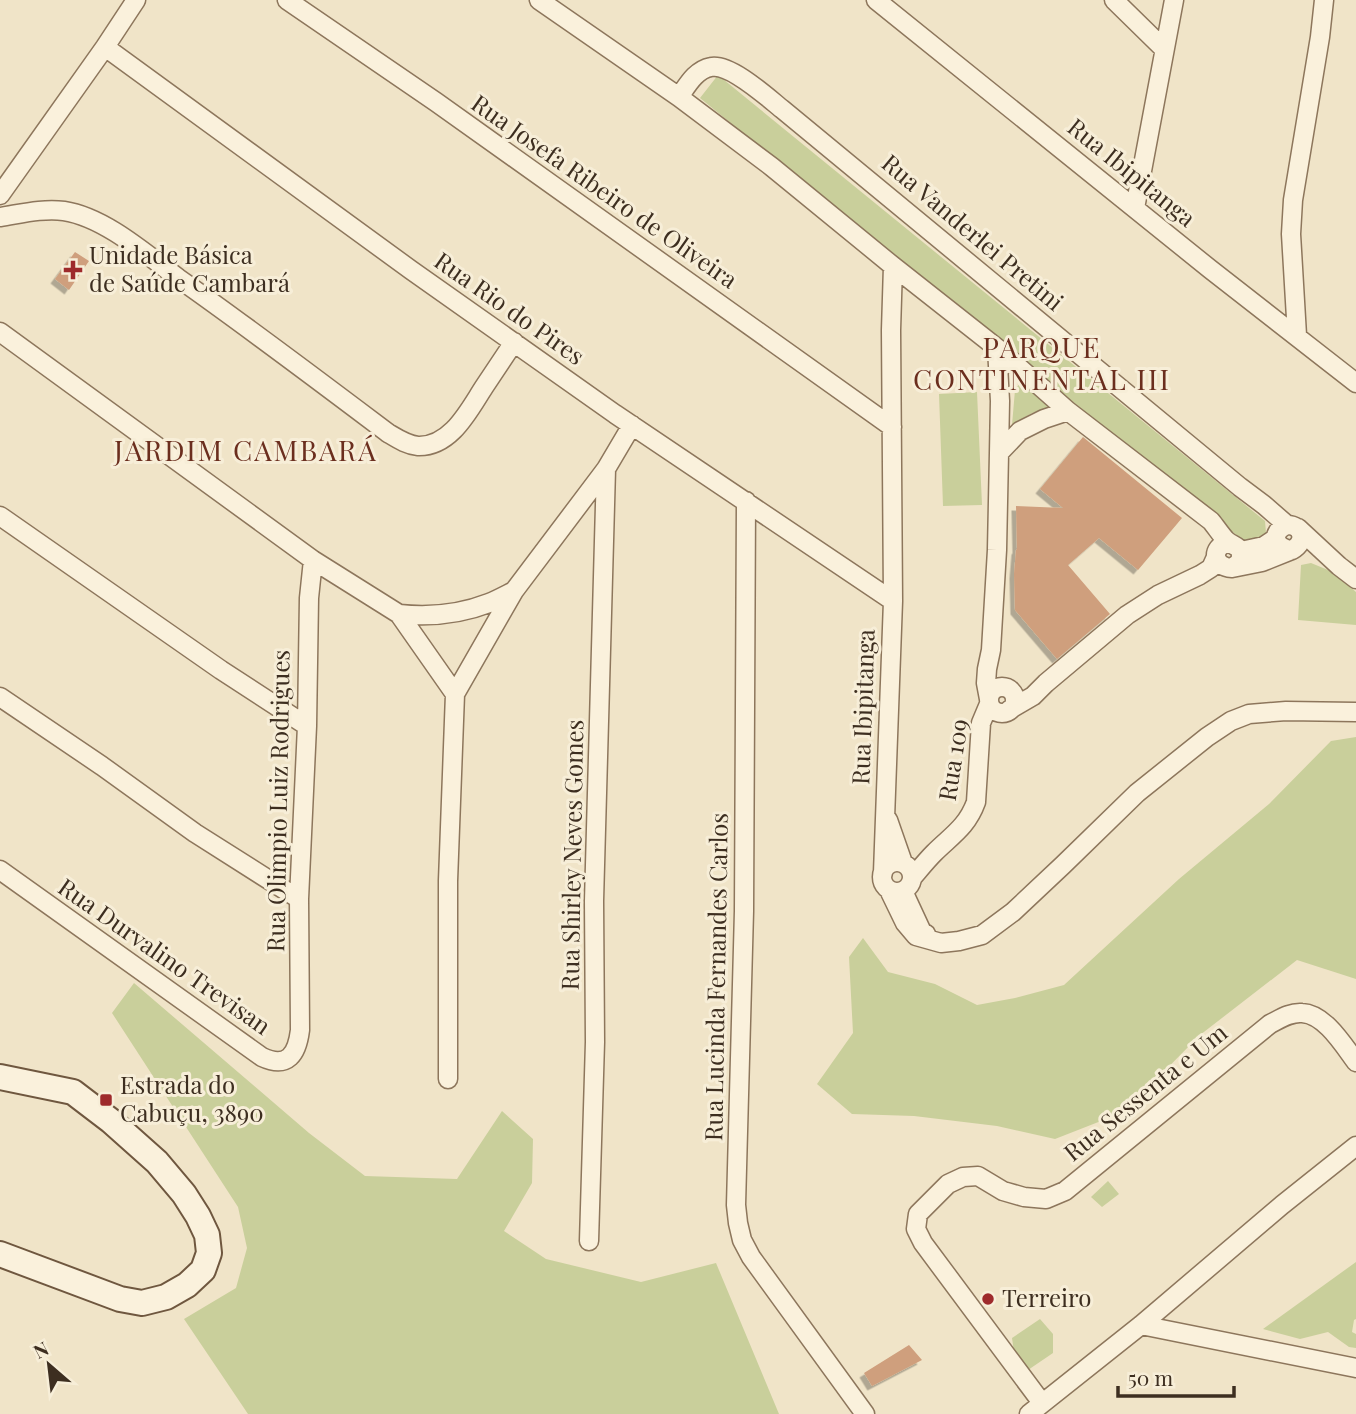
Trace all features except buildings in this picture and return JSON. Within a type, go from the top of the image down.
[{"type":"main road","points":[[0,1077],[73,1092],[111,1121],[158,1162],[184,1194],[198,1216],[209,1252],[203,1270],[187,1285],[166,1297],[142,1303],[120,1299],[0,1254]]},
{"type":"street","points":[[0,194],[136,0]]},
{"type":"street","name":"Rua Josefa Ribeiro de Oliveira","points":[[287,0],[436,102],[892,427]]},
{"type":"street","points":[[539,0],[679,97],[772,167],[997,348],[1068,411],[1211,521],[1227,556]]},
{"type":"street","name":"Rua Ibipitanga","points":[[876,0],[1356,383]]},
{"type":"street","points":[[1135,208],[1174,0]]},
{"type":"street","points":[[1297,335],[1291,234],[1293,200],[1324,0]]},
{"type":"street","points":[[1119,2],[1164,49]]},
{"type":"street","name":"Rua Rio do Pires","points":[[105,47],[411,270],[632,425],[893,601]]},
{"type":"street","name":"Rua Vanderlei Pretini","points":[[679,97],[691,79],[709,67],[720,67],[738,76],[782,109],[1264,505],[1285,530]]},
{"type":"street","points":[[0,217],[64,211],[94,220],[240,322],[388,433],[404,442],[419,446],[449,434],[462,421],[514,342]]},
{"type":"street","name":"Rua Ibipitanga","points":[[893,266],[893,601],[885,814],[899,877],[905,923],[916,936],[941,943],[982,935],[1013,912],[1137,793],[1231,720],[1249,714],[1286,711],[1356,712]]},
{"type":"street","points":[[0,332],[313,560],[399,614],[455,694]]},
{"type":"street","points":[[997,348],[999,453]]},
{"type":"street","points":[[999,453],[1020,431],[1068,411]]},
{"type":"street","points":[[448,1079],[448,881],[455,694],[514,591],[606,469],[632,425]]},
{"type":"street","name":"Rua 109","points":[[899,877],[959,831],[976,802],[981,723],[999,700],[986,683],[998,550],[999,453]]},
{"type":"street","name":"Rua Shirley Neves Gomes","points":[[589,1241],[595,1041],[594,901],[606,469]]},
{"type":"street","name":"Rua Lucinda Fernandes Carlos","points":[[746,502],[745,883],[737,1223],[751,1257],[865,1414]]},
{"type":"street","points":[[0,516],[221,670],[307,726]]},
{"type":"street","points":[[1285,530],[1279,545],[1285,550],[1295,549],[1339,566]]},
{"type":"street","points":[[999,700],[1046,683],[1127,615],[1158,595],[1200,575],[1227,556],[1264,546],[1285,530]]},
{"type":"street","points":[[1285,530],[1356,579]]},
{"type":"street","points":[[1227,556],[1262,562],[1295,549]]},
{"type":"street","name":"Rua Olimpio Luiz Rodrigues","points":[[299,1043],[299,899],[307,726],[309,598],[313,560]]},
{"type":"street","points":[[399,614],[420,616],[465,610],[514,591]]},
{"type":"street","points":[[0,697],[195,833],[299,899]]},
{"type":"street","name":"Rua Durvalino Trevisan","points":[[0,870],[262,1057],[273,1062],[284,1060],[294,1054],[299,1043]]},
{"type":"street","name":"Rua Sessenta e Um","points":[[1035,1409],[923,1243],[916,1229],[918,1214],[948,1184],[963,1177],[978,1176],[1003,1191],[1024,1197],[1046,1199],[1065,1191],[1270,1024],[1286,1015],[1304,1013],[1318,1018],[1334,1032],[1356,1062]]},
{"type":"street","points":[[1035,1409],[1356,1146]]},
{"type":"street","points":[[1140,1325],[1356,1368]]},
{"type":"green space","points":[[718,75],[1265,521],[1266,533],[1252,546],[1240,538],[700,98]]},
{"type":"green space","points":[[1020,383],[1055,409],[1032,413],[1012,425],[1015,390]]},
{"type":"green space","points":[[977,392],[982,505],[943,506],[939,394]]},
{"type":"green space","points":[[1311,563],[1333,572],[1356,592],[1356,625],[1298,620],[1301,565]]},
{"type":"green space","points":[[1356,737],[1356,979],[1297,960],[1200,1035],[1124,1112],[1055,1139],[997,1126],[914,1116],[852,1114],[817,1084],[853,1033],[849,957],[863,938],[888,972],[935,984],[977,1005],[1064,985],[1179,879],[1269,804],[1331,741]]},
{"type":"green space","points":[[134,983],[309,1133],[365,1176],[457,1179],[502,1111],[533,1139],[532,1183],[504,1231],[546,1259],[641,1282],[716,1263],[779,1414],[248,1414],[184,1319],[236,1288],[247,1248],[238,1207],[112,1013]]},
{"type":"green space","points":[[1108,1181],[1119,1194],[1102,1207],[1091,1197]]},
{"type":"green space","points":[[1356,1262],[1356,1319],[1352,1332],[1356,1334],[1356,1348],[1349,1347],[1328,1332],[1300,1339],[1263,1329]]},
{"type":"green space","points":[[1040,1319],[1053,1334],[1053,1353],[1028,1370],[1014,1352],[1012,1338]]},
{"type":"place","name":"Unidade Básica de Saúde Cambará","points":[[73,270]]},
{"type":"place","name":"Estrada do Cabuçu, 3890","points":[[106,1100]]},
{"type":"place","name":"Terreiro","points":[[988,1299]]},
{"type":"district","name":"PARQUE CONTINENTAL III","points":[[1042,364]]},
{"type":"district","name":"JARDIM CAMBARÁ","points":[[246,451]]}]
